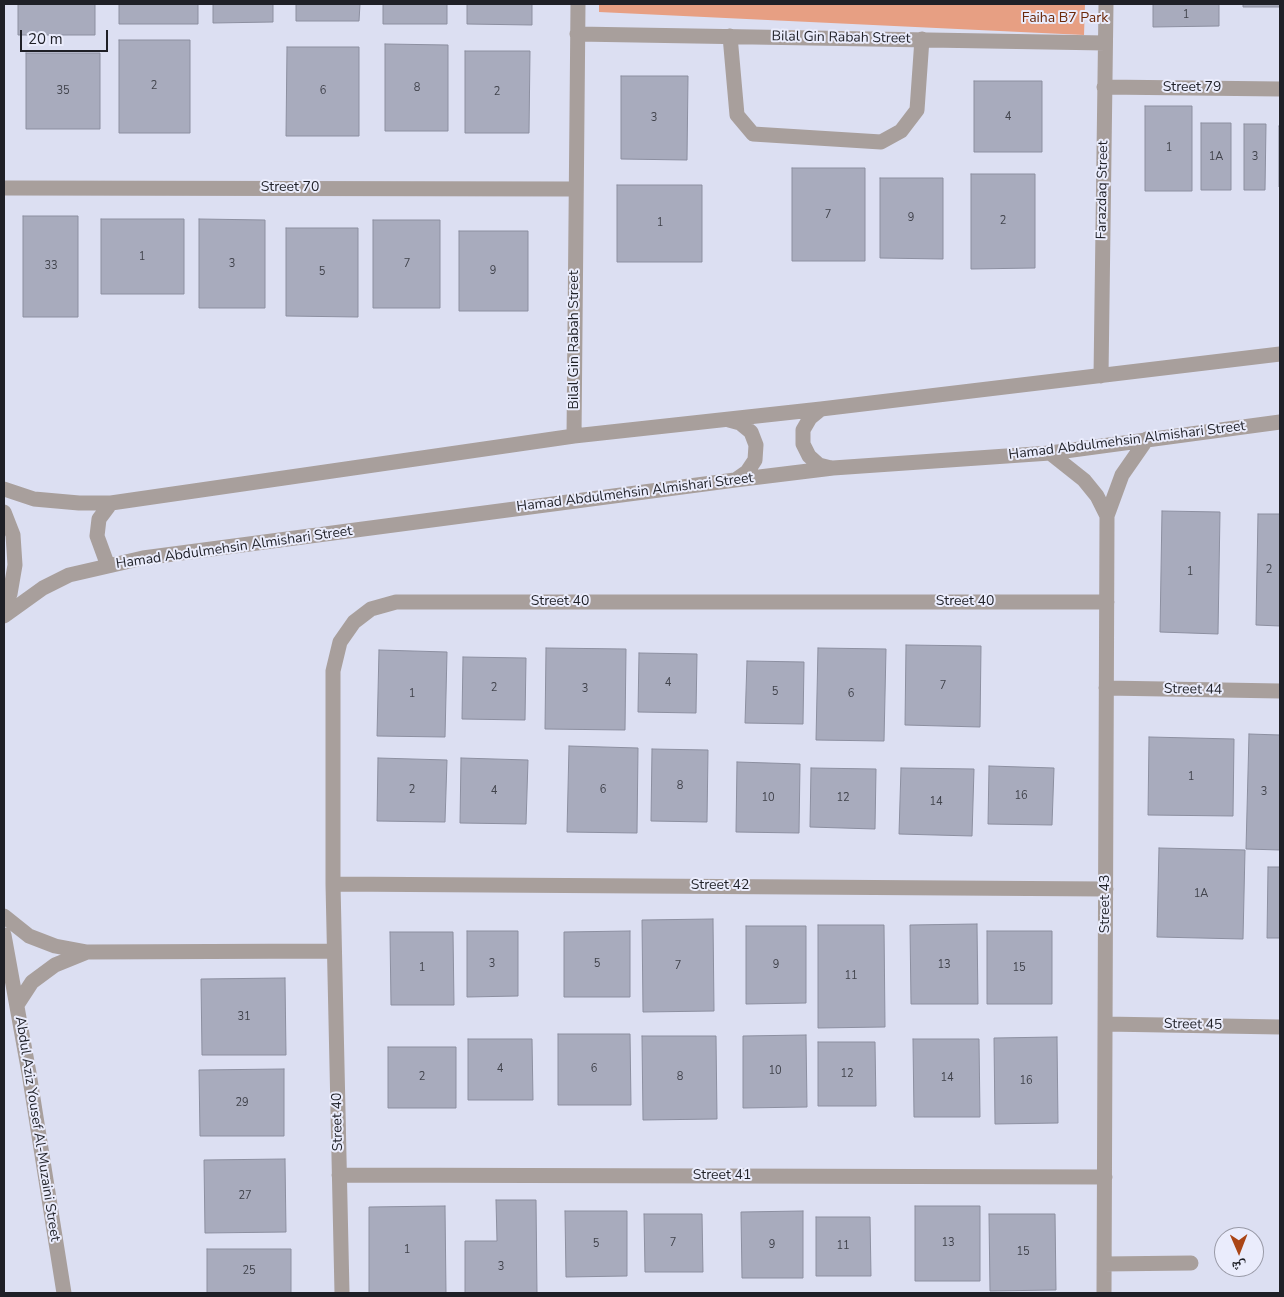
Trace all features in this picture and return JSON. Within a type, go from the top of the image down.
[{"type":"street","name":"Bilal Gin Rabah Street","points":[[574,436],[578,4]]},
{"type":"street","name":"Farazdaq Street","points":[[1101,376],[1106,4]]},
{"type":"street","name":"Bilal Gin Rabah Street","points":[[578,34],[922,39],[1105,44]]},
{"type":"street","points":[[730,36],[737,114],[753,134],[881,142],[901,131],[917,110],[922,39]]},
{"type":"street","name":"Street 79","points":[[1104,87],[1280,88]]},
{"type":"street","name":"Street 70","points":[[4,188],[576,189]]},
{"type":"street","points":[[4,489],[34,499],[79,504],[111,503],[574,436],[821,409],[1280,354]]},
{"type":"street","points":[[821,409],[810,418],[803,430],[803,444],[809,456],[819,465],[833,468]]},
{"type":"street","points":[[726,419],[740,423],[751,432],[756,446],[755,460],[748,472],[735,480]]},
{"type":"street","name":"Hamad Abdulmehsin Almishari Street","points":[[4,616],[42,588],[69,575],[143,558],[833,468],[1050,453],[1280,422]]},
{"type":"street","name":"Street 43","points":[[1104,1293],[1107,516],[1122,474],[1147,439]]},
{"type":"street","name":"Street 43","points":[[1050,453],[1068,465],[1084,480],[1097,496],[1107,516]]},
{"type":"street","points":[[108,566],[97,536],[99,519],[111,503]]},
{"type":"street","points":[[4,512],[13,535],[15,565],[10,594],[4,606]]},
{"type":"street","name":"Street 40","points":[[342,1293],[333,884],[333,671],[340,642],[354,622],[371,609],[396,602],[1107,602]]},
{"type":"street","name":"Street 44","points":[[1106,688],[1280,692]]},
{"type":"street","name":"Street 42","points":[[333,884],[1106,889]]},
{"type":"street","points":[[4,916],[29,936],[55,946],[87,952],[334,951]]},
{"type":"street","name":"Abdul Aziz Yousef Al-Muzaini Street","points":[[4,935],[64,1293]]},
{"type":"street","points":[[16,1005],[32,982],[55,965],[87,952]]},
{"type":"street","name":"Street 45","points":[[1105,1024],[1280,1027]]},
{"type":"street","name":"Street 41","points":[[339,1175],[1105,1177]]},
{"type":"street","points":[[1104,1264],[1191,1263]]},
{"type":"green space","name":"Faiha B7 Park","points":[[599,4],[1085,4],[1084,35],[599,12]]},
{"type":"building","points":[[18,4],[95,4],[95,35],[18,35]]},
{"type":"building","points":[[119,4],[198,4],[198,24],[119,24]]},
{"type":"building","points":[[213,4],[273,4],[273,22],[213,23]]},
{"type":"building","points":[[296,4],[360,4],[359,21],[296,21]]},
{"type":"building","points":[[383,4],[447,4],[447,24],[383,24]]},
{"type":"building","points":[[467,4],[532,4],[532,25],[467,24]]},
{"type":"building","points":[[1153,4],[1219,4],[1219,26],[1153,27]]},
{"type":"building","points":[[1243,4],[1280,4],[1280,7],[1243,7]]},
{"type":"building","points":[[119,40],[190,40],[190,133],[119,133]]},
{"type":"building","points":[[385,44],[448,45],[448,131],[385,131]]},
{"type":"building","points":[[287,47],[359,47],[359,136],[286,136]]},
{"type":"building","points":[[465,51],[530,51],[529,133],[465,133]]},
{"type":"building","points":[[26,53],[100,53],[100,129],[26,129]]},
{"type":"building","points":[[621,76],[688,76],[687,160],[621,159]]},
{"type":"building","points":[[974,81],[1042,81],[1042,152],[974,152]]},
{"type":"building","points":[[1145,106],[1192,106],[1192,191],[1145,191]]},
{"type":"building","points":[[1201,123],[1231,123],[1231,190],[1201,190]]},
{"type":"building","points":[[1244,124],[1266,124],[1265,190],[1244,190]]},
{"type":"building","points":[[1280,126],[1280,187],[1279,187]]},
{"type":"building","points":[[792,168],[865,168],[865,261],[792,261]]},
{"type":"building","points":[[971,174],[1035,174],[1035,268],[971,269]]},
{"type":"building","points":[[880,178],[943,178],[943,259],[880,258]]},
{"type":"building","points":[[617,185],[702,185],[702,262],[617,262]]},
{"type":"building","points":[[23,216],[78,216],[78,317],[23,317]]},
{"type":"building","points":[[101,219],[184,219],[184,294],[101,294]]},
{"type":"building","points":[[199,219],[265,220],[265,308],[199,308]]},
{"type":"building","points":[[373,220],[440,220],[440,308],[373,308]]},
{"type":"building","points":[[286,228],[358,228],[358,317],[286,316]]},
{"type":"building","points":[[459,231],[528,231],[528,311],[459,311]]},
{"type":"building","points":[[1162,511],[1220,512],[1218,634],[1160,632]]},
{"type":"building","points":[[1258,514],[1280,514],[1280,626],[1256,625]]},
{"type":"building","points":[[906,645],[981,646],[980,727],[905,725]]},
{"type":"building","points":[[546,648],[626,649],[625,730],[545,729]]},
{"type":"building","points":[[818,648],[886,649],[884,741],[816,740]]},
{"type":"building","points":[[379,650],[447,652],[445,737],[377,736]]},
{"type":"building","points":[[639,653],[697,654],[696,713],[638,712]]},
{"type":"building","points":[[463,657],[526,658],[525,720],[462,719]]},
{"type":"building","points":[[747,661],[804,662],[803,724],[745,723]]},
{"type":"building","points":[[1249,734],[1280,735],[1280,850],[1246,849]]},
{"type":"building","points":[[1149,737],[1234,739],[1233,816],[1148,815]]},
{"type":"building","points":[[569,746],[638,748],[637,833],[567,832]]},
{"type":"building","points":[[652,749],[708,750],[707,822],[651,821]]},
{"type":"building","points":[[378,758],[447,760],[445,822],[377,821]]},
{"type":"building","points":[[461,758],[528,760],[526,824],[460,823]]},
{"type":"building","points":[[737,762],[800,764],[799,833],[736,832]]},
{"type":"building","points":[[989,766],[1054,768],[1052,825],[988,824]]},
{"type":"building","points":[[811,768],[876,769],[875,829],[810,827]]},
{"type":"building","points":[[901,768],[974,769],[972,836],[899,834]]},
{"type":"building","points":[[1159,848],[1245,850],[1243,939],[1157,937]]},
{"type":"building","points":[[1268,867],[1280,867],[1280,938],[1267,938]]},
{"type":"building","points":[[713,919],[714,1011],[643,1012],[642,920]]},
{"type":"building","points":[[977,924],[978,1004],[911,1004],[910,925]]},
{"type":"building","points":[[818,925],[884,925],[885,1027],[818,1028]]},
{"type":"building","points":[[746,926],[806,926],[806,1003],[746,1004]]},
{"type":"building","points":[[467,931],[518,931],[518,996],[467,997]]},
{"type":"building","points":[[630,931],[630,997],[564,997],[564,932]]},
{"type":"building","points":[[987,931],[1052,931],[1052,1004],[987,1004]]},
{"type":"building","points":[[390,932],[453,932],[454,1005],[391,1005]]},
{"type":"building","points":[[285,978],[286,1055],[202,1055],[201,979]]},
{"type":"building","points":[[558,1034],[630,1034],[631,1105],[558,1105]]},
{"type":"building","points":[[806,1035],[807,1107],[743,1108],[743,1036]]},
{"type":"building","points":[[642,1036],[716,1036],[717,1119],[643,1120]]},
{"type":"building","points":[[1057,1037],[1058,1123],[995,1124],[994,1038]]},
{"type":"building","points":[[468,1039],[532,1039],[533,1100],[468,1100]]},
{"type":"building","points":[[913,1039],[979,1039],[980,1117],[914,1117]]},
{"type":"building","points":[[818,1042],[875,1042],[876,1106],[818,1106]]},
{"type":"building","points":[[388,1047],[456,1047],[456,1108],[388,1108]]},
{"type":"building","points":[[284,1069],[284,1136],[200,1136],[199,1070]]},
{"type":"building","points":[[285,1159],[286,1232],[205,1233],[204,1160]]},
{"type":"building","points":[[496,1200],[536,1200],[537,1293],[465,1293],[465,1241],[497,1241]]},
{"type":"building","points":[[445,1206],[446,1293],[369,1293],[369,1207]]},
{"type":"building","points":[[915,1206],[980,1206],[980,1281],[915,1281]]},
{"type":"building","points":[[565,1211],[627,1211],[627,1276],[566,1277]]},
{"type":"building","points":[[803,1211],[803,1278],[742,1278],[741,1212]]},
{"type":"building","points":[[644,1214],[702,1214],[703,1272],[645,1272]]},
{"type":"building","points":[[989,1214],[1055,1214],[1056,1290],[990,1291]]},
{"type":"building","points":[[816,1217],[870,1217],[871,1276],[816,1276]]},
{"type":"building","points":[[207,1249],[291,1249],[291,1293],[207,1293]]}]
